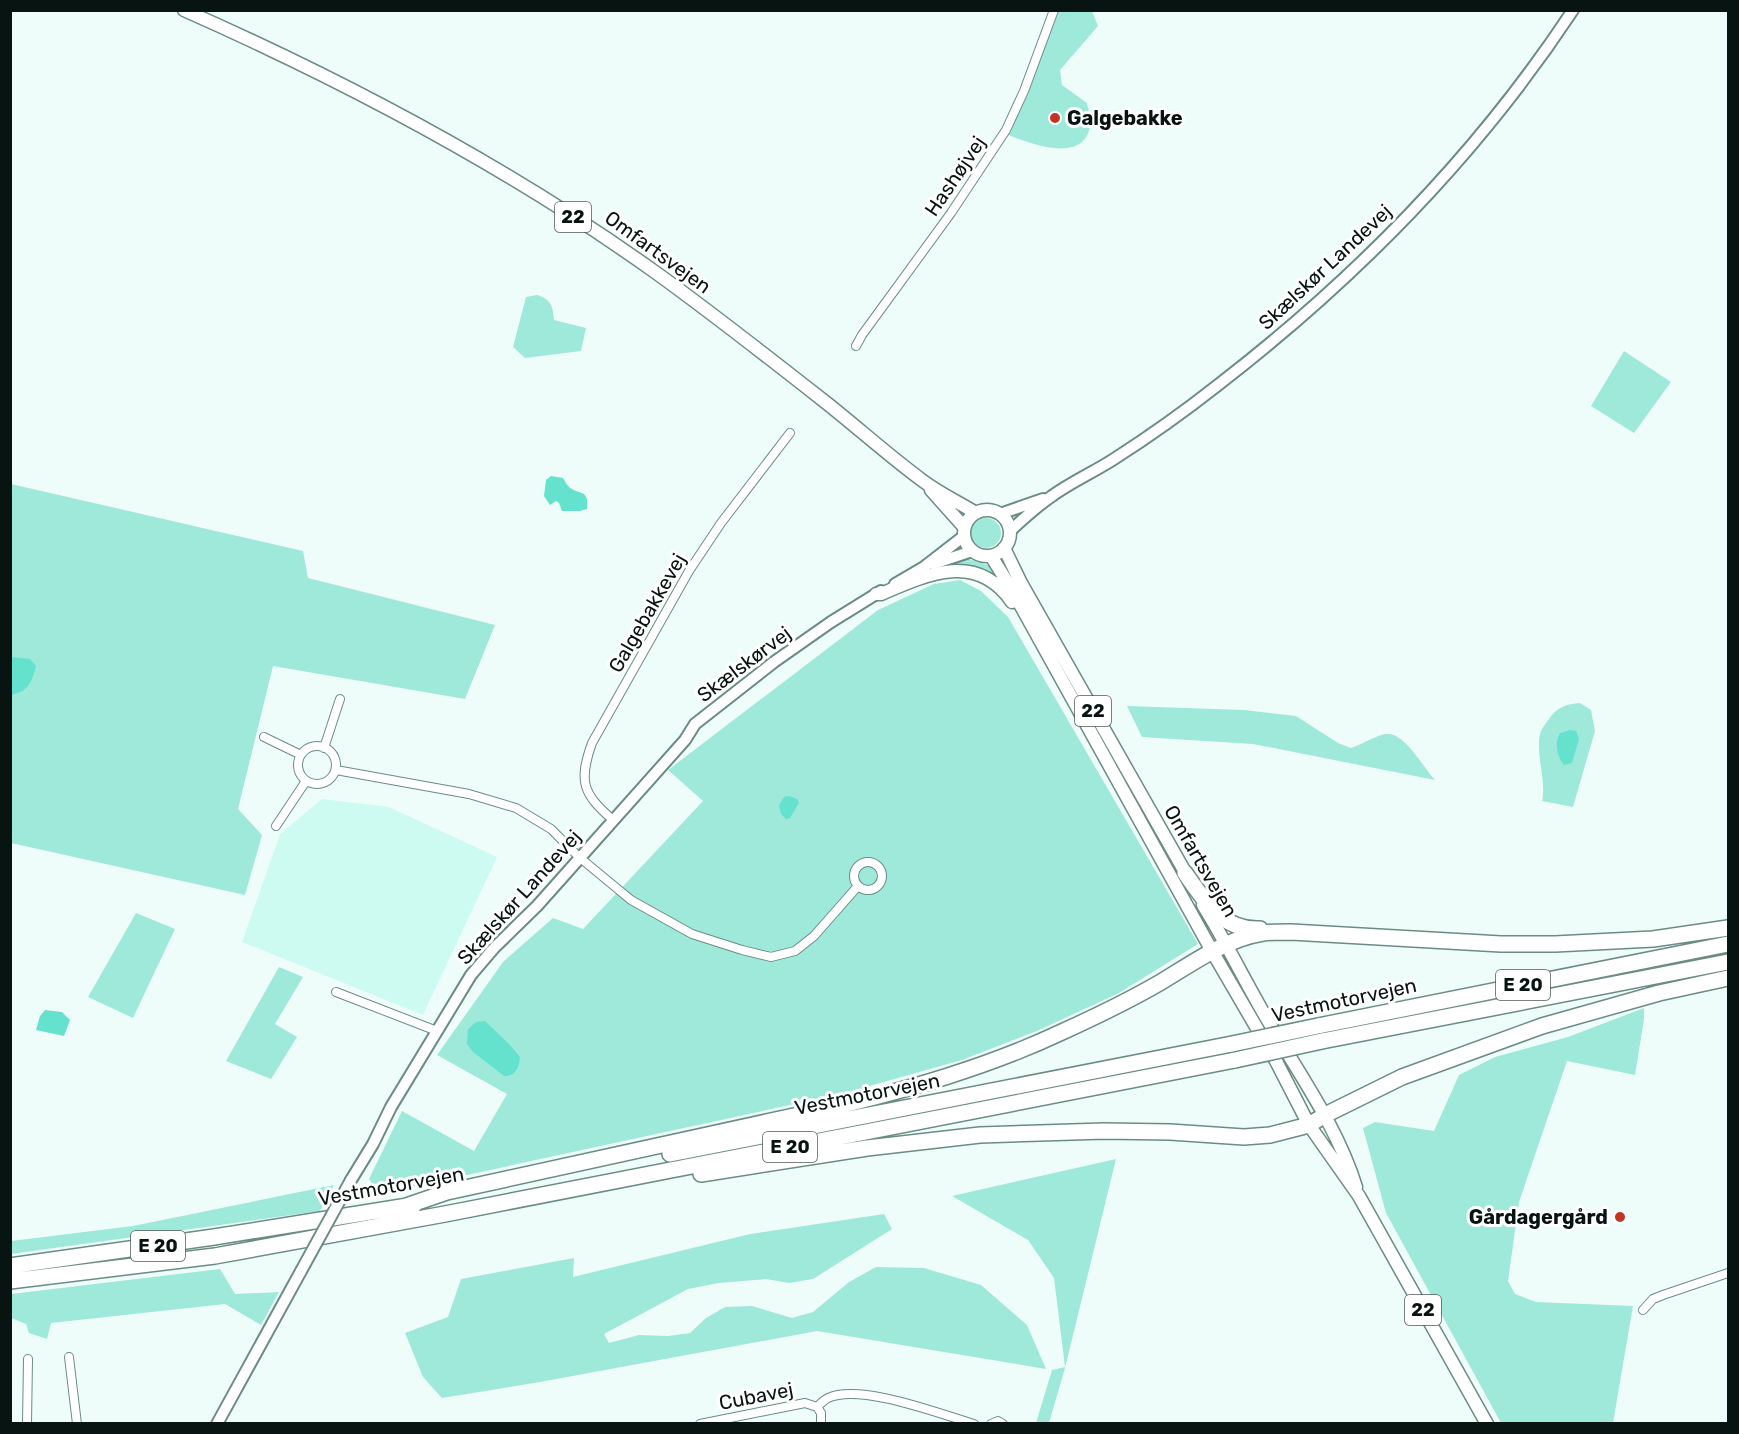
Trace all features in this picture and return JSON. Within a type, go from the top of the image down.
[{"type":"highway","points":[[1185,873],[1210,908],[1230,924],[1250,930],[1294,928],[1343,935]]},
{"type":"highway","points":[[406,1206],[447,1192],[826,1109],[886,1095],[942,1078],[1015,1052],[1062,1032],[1160,983],[1212,951],[1263,933],[1291,932],[1501,944],[1555,944],[1653,939],[1728,928]]},
{"type":"highway","name":"Vestmotorvejen","points":[[10,1281],[215,1256],[543,1195],[1235,1060],[1320,1034],[1728,944]]},
{"type":"highway","name":"Vestmotorvejen","points":[[10,1266],[214,1237],[406,1206],[1232,1044],[1320,1034],[1728,962]]},
{"type":"highway","points":[[543,1195],[585,1193],[867,1148],[980,1134],[1104,1131],[1270,1136],[1309,1125],[1402,1077],[1542,1026],[1659,993],[1728,978]]},
{"type":"main road","name":"Omfartsvejen","points":[[184,10],[315,70],[377,102],[515,180],[589,226],[730,328],[925,482],[976,513]]},
{"type":"main road","name":"Omfartsvejen","points":[[925,482],[964,532]]},
{"type":"main road","name":"22","points":[[976,513],[988,510],[1000,514]]},
{"type":"main road","points":[[964,532],[970,516],[976,513]]},
{"type":"main road","points":[[972,551],[991,556],[1005,548],[1010,531],[1000,514]]},
{"type":"main road","name":"22","points":[[964,532],[972,551]]},
{"type":"main road","name":"Omfartsvejen","points":[[1005,548],[1021,583],[1271,1026],[1336,1134],[1349,1163],[1359,1196]]},
{"type":"main road","name":"Omfartsvejen","points":[[991,556],[1276,1061],[1309,1125],[1359,1196],[1487,1424]]},
{"type":"main road","points":[[876,594],[945,570],[979,575],[1003,590],[1044,649]]},
{"type":"main road","points":[[1212,951],[1231,962],[1271,1026]]},
{"type":"main road","points":[[1276,1061],[1307,1105],[1313,1111],[1325,1115]]},
{"type":"street","name":"Hashøjvej","points":[[856,346],[951,213],[1005,130],[1024,92],[1054,10]]},
{"type":"street","name":"Skælskør Landevej","points":[[1010,531],[1052,496],[1114,459],[1217,386],[1296,321],[1353,269],[1414,209],[1460,157],[1521,83],[1573,10]]},
{"type":"street","name":"Galgebakkevej","points":[[613,820],[588,796],[584,776],[585,762],[592,743],[689,571],[721,523],[790,433]]},
{"type":"street","name":"Skælskør Landevej","points":[[1000,514],[1052,496]]},
{"type":"street","name":"Skælskørvej","points":[[924,567],[964,532]]},
{"type":"street","name":"Skælskørvej","points":[[613,820],[685,740],[695,724],[774,662],[876,594],[924,567],[972,551]]},
{"type":"street","points":[[324,748],[339,699]]},
{"type":"street","points":[[264,737],[301,755]]},
{"type":"street","points":[[311,747],[324,748],[334,757],[336,770],[332,778],[324,783],[314,784],[306,781],[299,771],[298,763],[301,755],[311,747]]},
{"type":"street","points":[[336,770],[469,794],[516,808],[550,829],[579,857],[631,900],[692,934],[771,957],[795,951],[814,936],[858,886]]},
{"type":"street","points":[[276,826],[306,781]]},
{"type":"street","name":"Skælskør Landevej","points":[[217,1424],[353,1177],[371,1134],[390,1109],[471,975],[494,948],[537,906],[613,820]]},
{"type":"street","points":[[336,992],[437,1031]]},
{"type":"street","points":[[1643,1310],[1653,1299],[1663,1294],[1728,1273]]},
{"type":"street","points":[[69,1357],[77,1424]]},
{"type":"street","points":[[27,1424],[28,1359]]},
{"type":"street","points":[[821,1424],[821,1413],[817,1407],[829,1398],[848,1395],[872,1395],[974,1424]]},
{"type":"street","name":"Cubavej","points":[[700,1424],[805,1402],[817,1407]]},
{"type":"street","points":[[991,1424],[998,1421],[1003,1424]]},
{"type":"shaded area","points":[[1059,11],[1092,11],[1098,26],[1060,70],[1062,85],[1087,103],[1091,121],[1086,138],[1078,145],[1067,148],[1042,146],[1008,135]]},
{"type":"shaded area","points":[[537,295],[550,304],[554,320],[586,328],[581,351],[525,358],[513,347],[526,297]]},
{"type":"shaded area","points":[[1624,351],[1671,382],[1634,433],[1591,406]]},
{"type":"shaded area","points":[[551,476],[563,478],[569,487],[585,495],[587,509],[562,511],[556,501],[550,505],[544,496],[546,480]]},
{"type":"shaded area","points":[[11,484],[303,551],[308,578],[495,625],[465,699],[273,666],[238,809],[262,835],[245,895],[11,843]]},
{"type":"shaded area","points":[[986,518],[992,519],[1000,527],[1000,539],[992,547],[986,548],[980,547],[972,539],[971,533],[972,527],[980,519]]},
{"type":"shaded area","points":[[962,557],[994,567],[1007,586],[942,568],[941,564]]},
{"type":"shaded area","points":[[960,580],[981,591],[1008,617],[1198,944],[1119,993],[1037,1031],[962,1060],[841,1094],[379,1194],[369,1179],[402,1111],[474,1151],[507,1094],[437,1055],[503,962],[553,918],[583,929],[703,801],[668,770],[878,610],[934,584]]},
{"type":"shaded area","points":[[12,657],[30,659],[36,666],[33,677],[25,689],[11,695]]},
{"type":"shaded area","points":[[1580,703],[1591,710],[1595,731],[1573,807],[1542,801],[1543,784],[1539,747],[1541,731],[1559,709],[1566,705]]},
{"type":"shaded area","points":[[1127,706],[1244,710],[1296,716],[1338,743],[1351,748],[1379,736],[1393,735],[1407,745],[1435,780],[1253,744],[1142,737]]},
{"type":"shaded area","points":[[1576,731],[1579,739],[1572,763],[1564,765],[1558,754],[1557,741],[1560,733]]},
{"type":"shaded area","points":[[784,797],[797,799],[799,803],[790,818],[786,819],[781,814],[779,805]]},
{"type":"shaded area","points":[[322,799],[389,807],[497,857],[423,1015],[242,942],[280,834]]},
{"type":"shaded area","points":[[136,913],[175,929],[133,1018],[88,997]]},
{"type":"shaded area","points":[[279,967],[303,977],[275,1024],[297,1037],[271,1079],[226,1061]]},
{"type":"shaded area","points":[[1644,1008],[1635,1075],[1567,1061],[1519,1202],[1508,1281],[1515,1294],[1536,1302],[1633,1306],[1613,1423],[1501,1423],[1386,1213],[1363,1128],[1375,1122],[1434,1131],[1459,1075],[1495,1057],[1568,1037]]},
{"type":"shaded area","points":[[45,1010],[62,1012],[70,1020],[64,1036],[36,1030],[40,1016]]},
{"type":"shaded area","points":[[485,1021],[520,1057],[518,1068],[511,1075],[504,1076],[473,1052],[467,1044],[468,1029],[476,1022]]},
{"type":"shaded area","points":[[1116,1159],[1065,1368],[1049,1423],[1036,1423],[1052,1370],[1065,1367],[1054,1278],[1028,1240],[952,1196]]},
{"type":"shaded area","points":[[334,1185],[320,1211],[11,1254],[11,1241],[133,1226]]},
{"type":"shaded area","points":[[884,1214],[892,1229],[813,1279],[789,1283],[766,1279],[719,1283],[688,1289],[604,1334],[609,1343],[639,1335],[668,1336],[690,1333],[706,1318],[725,1307],[752,1306],[792,1318],[813,1312],[849,1282],[876,1267],[924,1268],[981,1285],[1027,1325],[1046,1369],[817,1331],[442,1398],[423,1377],[405,1333],[448,1317],[461,1279],[574,1258],[573,1277],[750,1234]]},
{"type":"shaded area","points":[[220,1269],[235,1294],[279,1292],[261,1325],[225,1304],[51,1323],[47,1339],[29,1333],[26,1324],[11,1318],[11,1294]]},
{"type":"place","name":"Galgebakke","points":[[1055,118]]},
{"type":"place","name":"Gårdagergård","points":[[1620,1217]]}]
